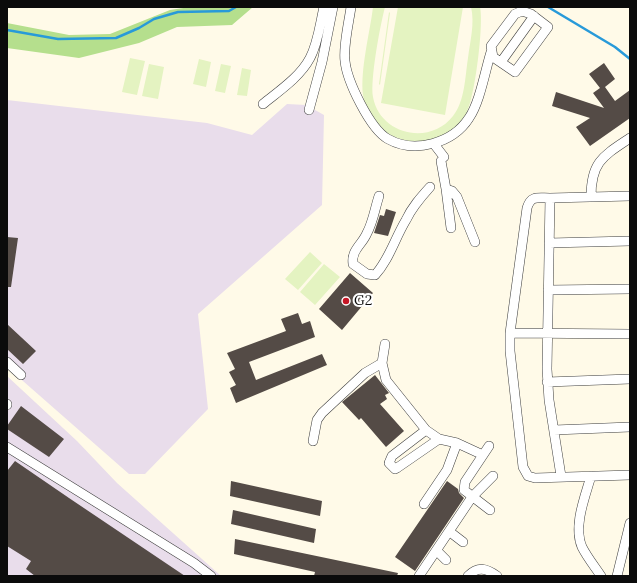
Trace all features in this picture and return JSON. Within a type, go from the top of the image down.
[{"type":"street","points":[[263,104],[294,78],[310,59],[317,38],[324,7]]},
{"type":"street","points":[[309,110],[322,62],[333,7]]},
{"type":"street","points":[[351,7],[344,61],[358,99],[373,125],[388,139],[408,145],[434,144],[456,133],[470,118],[491,52],[491,46],[519,9],[534,16],[548,27],[515,72],[493,57],[491,52]]},
{"type":"street","points":[[501,62],[534,16]]},
{"type":"street","points":[[591,197],[591,183],[596,166],[614,148],[630,138]]},
{"type":"street","points":[[434,144],[442,159],[451,228]]},
{"type":"street","points":[[379,196],[368,232],[365,239],[357,246],[352,259],[353,264],[367,274],[375,274],[382,268],[406,219],[418,200],[430,187]]},
{"type":"street","points":[[446,190],[452,191],[457,197],[475,242]]},
{"type":"street","points":[[630,196],[533,198],[529,201],[510,333],[510,351],[523,467],[528,476],[535,478],[561,476],[630,476]]},
{"type":"street","points":[[550,198],[547,382],[561,476]]},
{"type":"street","points":[[549,243],[630,241]]},
{"type":"street","points":[[548,290],[630,289]]},
{"type":"street","points":[[510,333],[630,334]]},
{"type":"street","points":[[385,344],[382,363],[386,380],[426,430],[439,439],[457,443],[483,455]]},
{"type":"street","points":[[7,362],[21,375]]},
{"type":"street","points":[[313,441],[317,420],[322,413],[352,383],[382,363]]},
{"type":"street","points":[[547,382],[630,379]]},
{"type":"street","points":[[554,430],[630,427]]},
{"type":"street","points":[[426,430],[392,456],[389,463],[391,466],[397,468],[439,439]]},
{"type":"street","points":[[424,504],[447,470],[457,443]]},
{"type":"street","points":[[489,446],[465,482],[464,490],[490,510]]},
{"type":"street","points":[[7,447],[194,563],[211,576]]},
{"type":"street","points":[[419,576],[450,532],[472,497],[493,476]]},
{"type":"street","points":[[591,476],[583,506],[580,532],[582,546],[601,576]]},
{"type":"street","points":[[617,576],[630,523]]},
{"type":"street","points":[[450,532],[462,542]]},
{"type":"street","points":[[437,551],[446,560]]},
{"type":"street","points":[[468,576],[475,570],[486,570],[497,576]]},
{"type":"shaded area","points":[[7,100],[207,123],[252,135],[287,104],[306,105],[324,115],[322,205],[198,314],[208,409],[145,474],[129,474],[7,367]]},
{"type":"shaded area","points":[[7,376],[77,441],[117,483],[221,576],[7,576]]},
{"type":"green space","points":[[190,7],[253,7],[232,25],[177,27],[139,43],[79,58],[7,48],[7,23],[69,35],[110,34],[170,10]]},
{"type":"green space","points":[[373,7],[385,7],[374,66],[372,89],[373,97],[378,110],[385,120],[395,128],[407,132],[419,133],[432,131],[443,125],[457,110],[464,88],[471,39],[471,7],[480,7],[480,43],[473,91],[466,115],[459,125],[452,131],[439,138],[425,141],[411,141],[397,138],[374,122],[367,110],[362,85]]},
{"type":"green space","points":[[398,7],[463,7],[445,115],[381,103]]},
{"type":"green space","points":[[389,12],[390,13],[380,85],[379,84]]},
{"type":"green space","points":[[130,58],[145,61],[137,95],[122,92]]},
{"type":"green space","points":[[199,59],[211,62],[206,87],[193,84]]},
{"type":"green space","points":[[149,64],[164,67],[158,99],[142,96]]},
{"type":"green space","points":[[221,64],[231,66],[225,93],[215,91]]},
{"type":"green space","points":[[242,68],[251,70],[247,96],[237,95]]},
{"type":"green space","points":[[310,252],[322,263],[298,290],[285,279]]},
{"type":"green space","points":[[324,264],[340,277],[315,305],[300,292]]},
{"type":"building","points":[[604,63],[615,79],[605,87],[615,101],[630,90],[630,118],[590,146],[576,127],[590,118],[552,106],[556,92],[604,108],[593,93],[600,88],[589,74]]},
{"type":"building","points":[[386,209],[396,212],[388,236],[374,233],[380,215],[384,216]]},
{"type":"building","points":[[7,237],[18,238],[11,287],[7,287]]},
{"type":"building","name":"G2","points":[[350,273],[373,293],[342,330],[319,309]]},
{"type":"building","points":[[298,313],[302,324],[310,321],[315,337],[249,362],[256,380],[322,354],[327,365],[236,403],[230,388],[236,385],[229,372],[235,369],[227,353],[286,331],[281,319]]},
{"type":"building","points":[[7,324],[36,351],[23,364],[7,349]]},
{"type":"building","points":[[375,375],[389,393],[385,395],[387,399],[380,404],[404,431],[386,447],[361,418],[359,420],[342,402]]},
{"type":"building","points":[[21,406],[64,439],[49,457],[7,429],[7,426]]},
{"type":"building","points":[[15,461],[185,576],[35,576],[26,569],[31,561],[7,546],[7,471]]},
{"type":"building","points":[[231,481],[322,501],[320,516],[230,496]]},
{"type":"building","points":[[447,481],[458,489],[459,493],[464,498],[415,571],[395,557]]},
{"type":"building","points":[[233,510],[316,529],[314,543],[231,524]]},
{"type":"building","points":[[235,539],[398,573],[397,576],[314,576],[315,572],[234,554]]},
{"type":"waterway","points":[[7,30],[58,39],[116,38],[139,28],[154,19],[178,12],[229,11],[236,7]]},
{"type":"waterway","points":[[548,7],[615,47],[630,59]]},
{"type":"place","name":"G2","points":[[346,301]]}]
